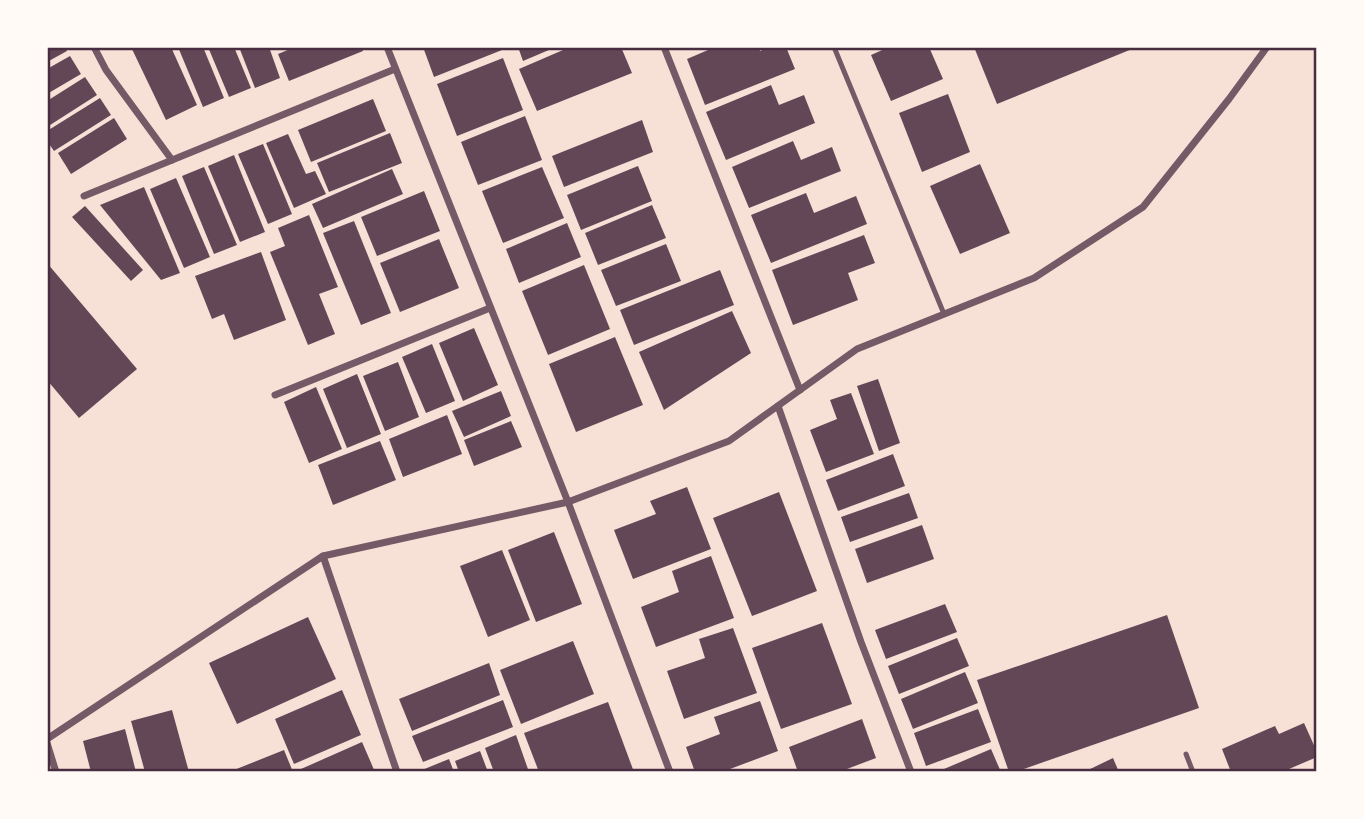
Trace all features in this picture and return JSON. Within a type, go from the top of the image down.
[{"type":"street","points":[[94,47],[106,70],[173,160]]},
{"type":"street","points":[[387,47],[569,502],[670,772]]},
{"type":"street","points":[[664,47],[800,390]]},
{"type":"street","points":[[56,772],[47,741],[323,556],[569,502],[729,441],[857,349],[1034,278],[1143,207],[1267,47]]},
{"type":"street","points":[[84,196],[395,69]]},
{"type":"street","points":[[275,395],[490,308]]},
{"type":"street","points":[[778,406],[861,642],[911,772]]},
{"type":"street","points":[[323,556],[397,772]]},
{"type":"lane","points":[[834,47],[944,314]]},
{"type":"lane","points":[[1185,754],[1193,772]]},
{"type":"building","points":[[47,47],[65,47],[67,51],[47,62]]},
{"type":"building","points":[[131,47],[171,47],[197,105],[166,120]]},
{"type":"building","points":[[178,47],[203,47],[224,98],[203,107]]},
{"type":"building","points":[[208,47],[234,47],[251,88],[229,97]]},
{"type":"building","points":[[239,47],[269,47],[280,78],[255,88]]},
{"type":"building","points":[[295,47],[362,47],[363,51],[289,81],[278,54]]},
{"type":"building","points":[[423,47],[501,47],[502,50],[434,77]]},
{"type":"building","points":[[518,47],[556,47],[523,61]]},
{"type":"building","points":[[570,47],[621,47],[632,73],[537,111],[519,69]]},
{"type":"building","points":[[715,47],[759,47],[760,51],[769,47],[786,47],[795,69],[705,105],[687,59]]},
{"type":"building","points":[[889,47],[929,47],[943,79],[891,101],[871,55]]},
{"type":"building","points":[[974,47],[1137,47],[997,104]]},
{"type":"building","points":[[70,56],[81,74],[47,94],[47,69]]},
{"type":"building","points":[[503,58],[523,110],[457,136],[437,84]]},
{"type":"building","points":[[85,77],[97,95],[47,127],[47,101]]},
{"type":"building","points":[[771,85],[779,105],[804,95],[815,123],[726,160],[706,112]]},
{"type":"building","points":[[948,94],[970,152],[922,172],[899,113]]},
{"type":"building","points":[[100,98],[111,115],[54,151],[47,141],[47,131]]},
{"type":"building","points":[[373,99],[386,131],[311,162],[298,130]]},
{"type":"building","points":[[525,116],[542,160],[478,185],[461,142]]},
{"type":"building","points":[[114,118],[127,139],[71,174],[58,153]]},
{"type":"building","points":[[642,120],[653,152],[564,187],[552,156]]},
{"type":"building","points":[[390,133],[402,163],[329,192],[317,163]]},
{"type":"building","points":[[288,134],[306,174],[315,171],[326,194],[294,208],[266,143]]},
{"type":"building","points":[[793,141],[801,160],[832,147],[841,171],[749,208],[732,167]]},
{"type":"building","points":[[263,144],[292,214],[268,224],[238,154]]},
{"type":"building","points":[[234,155],[265,232],[240,242],[208,166]]},
{"type":"building","points":[[980,164],[1010,233],[960,254],[930,186]]},
{"type":"building","points":[[638,166],[652,201],[581,230],[567,195]]},
{"type":"building","points":[[204,167],[237,245],[214,254],[182,176]]},
{"type":"building","points":[[542,167],[564,218],[503,243],[482,191]]},
{"type":"building","points":[[392,169],[403,194],[323,228],[312,204]]},
{"type":"building","points":[[176,178],[210,257],[184,268],[150,189]]},
{"type":"building","points":[[144,187],[180,273],[161,280],[100,205]]},
{"type":"building","points":[[424,191],[440,231],[377,256],[361,217]]},
{"type":"building","points":[[806,193],[814,213],[856,196],[867,224],[771,263],[751,215]]},
{"type":"building","points":[[652,205],[666,238],[598,265],[585,233]]},
{"type":"building","points":[[85,206],[143,270],[131,281],[72,217]]},
{"type":"building","points":[[309,215],[338,287],[319,294],[335,334],[308,345],[270,252],[285,246],[278,228]]},
{"type":"building","points":[[354,221],[391,313],[361,325],[323,233]]},
{"type":"building","points":[[567,223],[581,257],[519,283],[506,249]]},
{"type":"building","points":[[864,235],[875,263],[848,273],[858,300],[793,325],[772,270]]},
{"type":"building","points":[[439,239],[459,288],[400,312],[380,263]]},
{"type":"building","points":[[666,244],[681,281],[616,306],[601,270]]},
{"type":"building","points":[[261,252],[286,320],[234,340],[224,314],[212,319],[195,276]]},
{"type":"building","points":[[47,263],[137,369],[79,418],[47,380]]},
{"type":"building","points":[[584,265],[610,329],[548,355],[522,291]]},
{"type":"building","points":[[720,270],[734,305],[634,345],[620,310]]},
{"type":"building","points":[[732,311],[751,353],[664,410],[639,352]]},
{"type":"building","points":[[474,328],[498,385],[463,401],[439,343]]},
{"type":"building","points":[[615,337],[643,405],[576,432],[549,364]]},
{"type":"building","points":[[432,344],[455,401],[426,413],[402,357]]},
{"type":"building","points":[[398,362],[419,417],[385,431],[363,376]]},
{"type":"building","points":[[357,374],[381,434],[347,448],[323,389]]},
{"type":"building","points":[[878,379],[900,443],[879,451],[857,386]]},
{"type":"building","points":[[316,387],[342,449],[309,463],[284,402]]},
{"type":"building","points":[[501,391],[511,416],[464,437],[452,411]]},
{"type":"building","points":[[851,393],[874,454],[826,472],[810,430],[837,419],[830,400]]},
{"type":"building","points":[[447,415],[462,454],[403,477],[389,439]]},
{"type":"building","points":[[511,421],[522,447],[474,466],[464,440]]},
{"type":"building","points":[[380,441],[396,480],[333,505],[318,465]]},
{"type":"building","points":[[893,454],[905,486],[838,511],[826,480]]},
{"type":"building","points":[[687,487],[711,549],[633,579],[614,530],[656,514],[650,501]]},
{"type":"building","points":[[779,492],[817,591],[752,616],[713,518]]},
{"type":"building","points":[[909,493],[918,518],[850,542],[841,517]]},
{"type":"building","points":[[922,525],[934,559],[867,583],[855,549]]},
{"type":"building","points":[[554,532],[582,604],[536,622],[508,550]]},
{"type":"building","points":[[502,550],[530,620],[488,637],[460,566]]},
{"type":"building","points":[[711,556],[734,618],[656,647],[641,607],[679,592],[672,571]]},
{"type":"building","points":[[945,604],[957,632],[886,659],[875,630]]},
{"type":"building","points":[[1167,615],[1199,708],[1009,772],[977,680]]},
{"type":"building","points":[[308,617],[336,679],[237,724],[209,663]]},
{"type":"building","points":[[822,623],[852,704],[781,729],[752,648]]},
{"type":"building","points":[[733,628],[757,693],[684,719],[667,671],[705,658],[699,639]]},
{"type":"building","points":[[957,638],[969,666],[899,694],[888,666]]},
{"type":"building","points":[[573,641],[594,694],[521,724],[500,670]]},
{"type":"building","points":[[489,663],[500,695],[412,731],[399,699]]},
{"type":"building","points":[[965,672],[978,703],[913,729],[901,699]]},
{"type":"building","points":[[342,690],[361,735],[294,764],[275,719]]},
{"type":"building","points":[[503,700],[513,727],[423,762],[412,736]]},
{"type":"building","points":[[760,701],[778,751],[722,772],[695,772],[686,747],[720,734],[714,717]]},
{"type":"building","points":[[608,702],[634,772],[539,772],[524,733]]},
{"type":"building","points":[[978,709],[991,742],[926,766],[914,733]]},
{"type":"building","points":[[172,710],[189,772],[145,772],[131,721]]},
{"type":"building","points":[[862,719],[876,758],[839,772],[798,772],[789,747]]},
{"type":"building","points":[[1304,723],[1317,757],[1282,772],[1231,772],[1222,749],[1275,726],[1279,734]]},
{"type":"building","points":[[125,729],[136,772],[91,772],[83,741]]},
{"type":"building","points":[[516,735],[529,772],[494,772],[485,748]]},
{"type":"building","points":[[362,742],[375,772],[302,772],[301,769]]},
{"type":"building","points":[[991,749],[1001,772],[937,772]]},
{"type":"building","points":[[284,750],[293,772],[229,772]]},
{"type":"building","points":[[480,751],[488,772],[459,772],[455,761]]},
{"type":"building","points":[[1113,758],[1119,772],[1084,772]]},
{"type":"building","points":[[449,759],[454,772],[422,770]]}]
